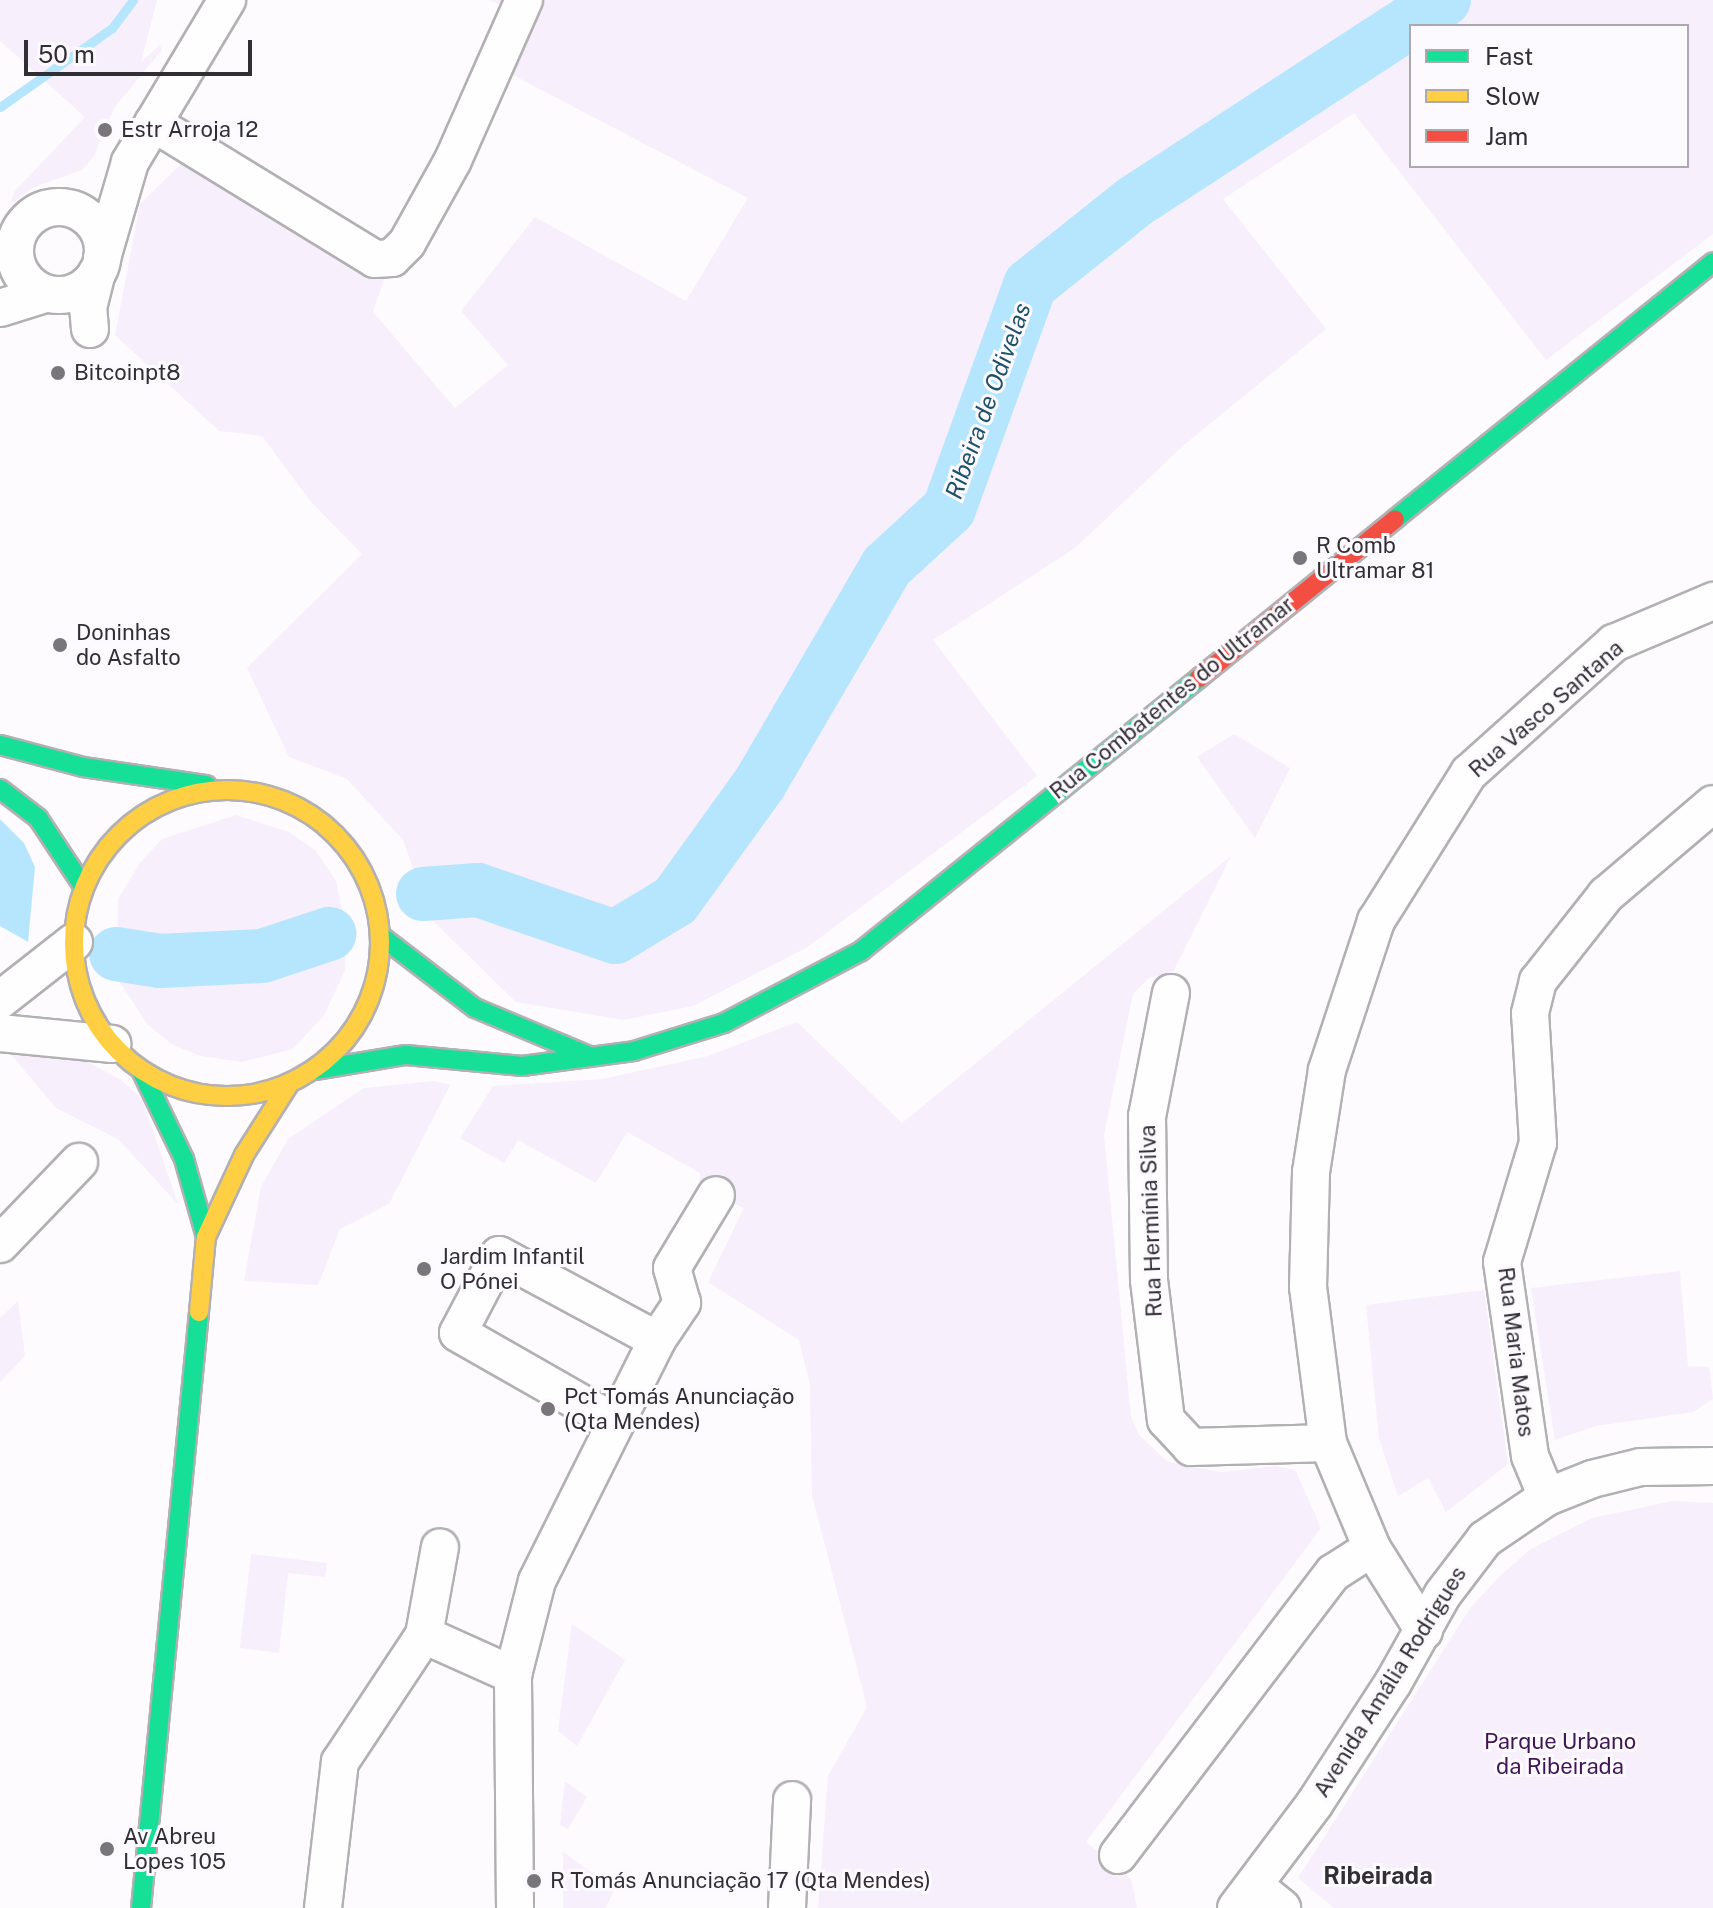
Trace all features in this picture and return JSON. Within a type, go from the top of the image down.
[{"type":"main road","name":"Rua Combatentes do Ultramar","points":[[315,1070],[406,1055],[522,1066],[634,1051],[724,1023],[861,951],[1713,262]]},
{"type":"main road","points":[[0,745],[83,767],[225,788],[272,795],[314,815],[348,848],[372,889],[381,936],[375,987],[358,1022],[315,1070],[289,1084],[239,1097],[189,1093],[142,1072],[112,1044],[79,987],[74,942],[83,886],[106,847],[139,815],[180,795],[225,788]]},
{"type":"main road","points":[[0,789],[32,813],[83,886]]},
{"type":"main road","name":"Rua Combatentes do Ultramar","points":[[381,936],[475,1008],[589,1056]]},
{"type":"main road","points":[[142,1072],[184,1159],[206,1237]]},
{"type":"main road","points":[[141,1908],[206,1237],[244,1155],[289,1084]]},
{"type":"street","points":[[153,123],[375,259],[392,258],[407,243],[453,160],[524,0]]},
{"type":"street","points":[[130,162],[28,219],[8,253],[21,276],[53,295],[90,329],[88,308],[130,162],[221,4]]},
{"type":"street","points":[[0,308],[88,285],[100,266],[97,229],[87,217],[77,210],[51,208]]},
{"type":"street","name":"Rua Vasco Santana","points":[[1424,1631],[1372,1548],[1328,1443],[1308,1287],[1311,1172],[1327,1070],[1376,921],[1469,773],[1614,643],[1713,601]]},
{"type":"street","name":"Rua Maria Matos","points":[[1547,1497],[1530,1456],[1502,1262],[1538,1143],[1530,1013],[1538,981],[1606,895],[1713,804]]},
{"type":"street","points":[[0,1000],[74,942]]},
{"type":"street","name":"Rua Hermínia Silva","points":[[1171,993],[1147,1116],[1149,1280],[1166,1420],[1191,1447],[1328,1443]]},
{"type":"street","points":[[0,1033],[112,1044]]},
{"type":"street","points":[[0,1244],[79,1162]]},
{"type":"street","points":[[515,1908],[513,1675],[537,1581],[614,1422],[647,1334],[682,1303],[672,1268],[716,1195]]},
{"type":"street","points":[[614,1422],[458,1333],[499,1255],[647,1334]]},
{"type":"street","name":"Avenida Amália Rodrigues","points":[[1258,1901],[1467,1558],[1507,1522],[1547,1497],[1641,1467],[1713,1466]]},
{"type":"street","points":[[323,1908],[340,1762],[424,1635],[440,1547]]},
{"type":"street","points":[[1118,1855],[1333,1573],[1372,1548]]},
{"type":"street","points":[[424,1635],[513,1675]]},
{"type":"street","points":[[787,1908],[792,1800]]},
{"type":"green space","points":[[0,0],[157,0],[141,62],[160,45],[162,50],[114,108],[94,156],[82,170],[34,187],[10,204],[14,192],[85,117],[0,41]]},
{"type":"green space","points":[[489,0],[1713,0],[1713,234],[1546,360],[1354,113],[1223,199],[1326,329],[1184,445],[1075,548],[933,640],[1037,776],[806,948],[693,1006],[624,1020],[516,1002],[432,920],[403,840],[347,779],[289,757],[247,668],[362,554],[311,502],[262,436],[219,431],[115,335],[140,204],[188,157],[385,277],[373,312],[455,408],[508,365],[461,311],[535,217],[686,301],[748,198],[511,74],[536,19]]},
{"type":"green space","points":[[1234,734],[1290,768],[1255,838],[1197,757]]},
{"type":"green space","points":[[236,815],[289,832],[316,851],[336,881],[346,931],[345,970],[325,1014],[293,1049],[242,1062],[201,1056],[173,1045],[148,1025],[117,978],[118,899],[140,863],[162,839]]},
{"type":"green space","points":[[1231,856],[1173,972],[1149,978],[1133,994],[1104,1135],[1131,1417],[1139,1435],[1168,1462],[1221,1472],[1276,1466],[1295,1470],[1321,1528],[1086,1842],[1131,1879],[1137,1908],[818,1908],[828,1776],[867,1707],[812,1495],[810,1385],[799,1340],[708,1282],[744,1208],[700,1189],[700,1173],[627,1132],[596,1183],[518,1140],[504,1163],[460,1138],[493,1086],[603,1079],[708,1056],[797,1022],[902,1123]]},
{"type":"green space","points":[[8,1051],[71,1053],[121,1080],[142,1099],[178,1204],[118,1139],[56,1108]]},
{"type":"green space","points":[[434,1081],[450,1085],[389,1204],[340,1229],[318,1285],[244,1281],[261,1187],[288,1139],[364,1088]]},
{"type":"green space","points":[[1680,1271],[1688,1366],[1709,1367],[1713,1399],[1693,1412],[1596,1426],[1555,1440],[1531,1288]]},
{"type":"green space","points":[[1484,1290],[1508,1464],[1446,1512],[1428,1478],[1398,1496],[1379,1439],[1366,1305]]},
{"type":"green space","points":[[18,1301],[25,1356],[0,1382],[0,1318]]},
{"type":"green space","name":"Parque Urbano da Ribeirada","points":[[1673,1501],[1713,1503],[1713,1908],[1334,1908],[1298,1878],[1471,1607],[1501,1575],[1531,1549],[1592,1518]]},
{"type":"green space","points":[[251,1554],[327,1563],[325,1577],[288,1573],[279,1653],[240,1648]]},
{"type":"green space","points":[[572,1624],[625,1660],[577,1746],[558,1731]]},
{"type":"green space","points":[[565,1781],[587,1797],[568,1829],[560,1825]]},
{"type":"green space","points":[[563,1852],[615,1889],[605,1908],[563,1908]]},
{"type":"water","points":[[0,819],[24,843],[35,867],[28,942],[0,926]]},
{"type":"waterway","points":[[0,107],[112,28],[133,0]]},
{"type":"waterway","name":"Ribeira de Odivelas","points":[[423,894],[478,890],[615,937],[675,901],[760,783],[887,566],[949,509],[1030,285],[1134,202],[1444,0]]},
{"type":"waterway","name":"Ribeira de Odivelas","points":[[116,954],[160,961],[262,956],[329,934]]},
{"type":"traffic: fast","points":[[1395,519],[1713,262]]},
{"type":"traffic: fast","points":[[315,1070],[406,1055],[522,1066],[634,1051],[724,1023],[861,951],[1199,678]]},
{"type":"traffic: fast","points":[[0,745],[83,767],[207,785]]},
{"type":"traffic: fast","points":[[0,789],[38,818],[83,886]]},
{"type":"traffic: fast","points":[[381,936],[475,1008],[589,1056]]},
{"type":"traffic: fast","points":[[142,1072],[184,1159],[206,1237]]},
{"type":"traffic: fast","points":[[141,1908],[199,1312]]},
{"type":"traffic: slow","points":[[212,790],[242,790],[286,801],[312,815],[346,846],[374,898],[380,943],[380,958],[369,1002],[346,1040],[324,1062],[272,1090],[242,1096],[212,1096],[168,1085],[142,1071],[108,1040],[80,988],[74,958],[74,928],[85,884],[99,858],[130,824],[182,796],[212,790]]},
{"type":"traffic: slow","points":[[199,1312],[206,1237],[244,1155],[289,1084]]},
{"type":"traffic: jam","points":[[1199,678],[1395,519]]},
{"type":"place","name":"Estr Arroja 12","points":[[105,130]]},
{"type":"place","name":"Bitcoinpt8","points":[[58,373]]},
{"type":"place","name":"R Comb Ultramar 81","points":[[1300,558]]},
{"type":"place","name":"Doninhas do Asfalto","points":[[60,645]]},
{"type":"place","name":"Jardim Infantil O Pónei","points":[[424,1269]]},
{"type":"place","name":"Pct Tomás Anunciação (Qta Mendes)","points":[[548,1409]]},
{"type":"place","name":"Av Abreu Lopes 105","points":[[107,1849]]},
{"type":"place","name":"R Tomás Anunciação 17 (Qta Mendes)","points":[[534,1881]]},
{"type":"district","name":"Ribeirada","points":[[1378,1876]]}]
